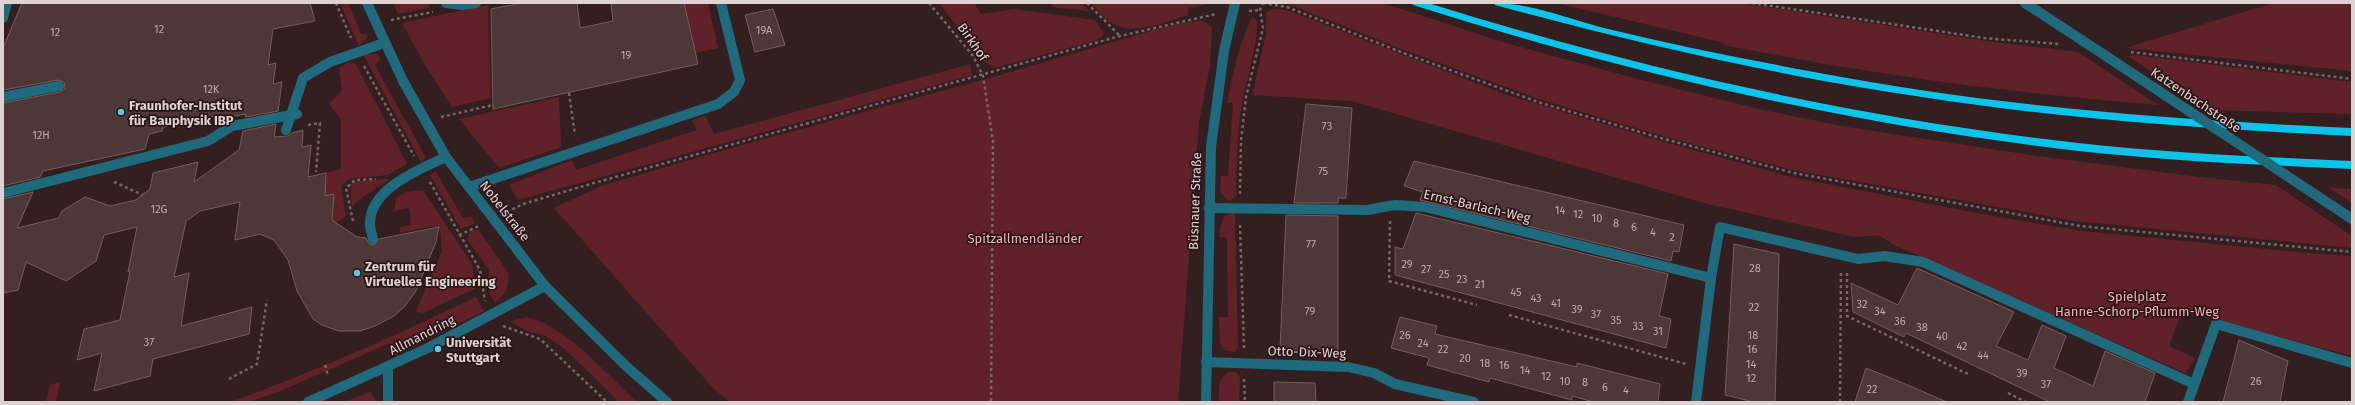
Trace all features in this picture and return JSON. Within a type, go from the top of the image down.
[{"type":"highway","points":[[1417,3],[1544,42],[1714,85],[1880,118],[2046,141],[2174,156],[2352,165]]},
{"type":"highway","points":[[1500,3],[1645,42],[1751,65],[1921,95],[2036,110],[2148,121],[2352,132]]},
{"type":"street","points":[[3,18],[7,3]]},
{"type":"street","name":"Nobelstraße","points":[[367,3],[384,43],[446,157],[545,286],[626,366],[667,402]]},
{"type":"street","points":[[446,3],[463,5],[476,3]]},
{"type":"street","points":[[469,187],[718,104],[734,92],[740,80],[721,3]]},
{"type":"street","name":"Katzenbachstraße","points":[[2025,3],[2352,219]]},
{"type":"street","name":"Büsnauer Straße","points":[[1206,402],[1211,147],[1223,58],[1233,8]]},
{"type":"street","points":[[286,130],[293,114],[303,78],[330,62],[384,43]]},
{"type":"street","points":[[3,96],[59,86]]},
{"type":"street","points":[[3,193],[208,142],[232,126],[293,114]]},
{"type":"street","points":[[373,239],[368,227],[372,208],[388,189],[408,176],[446,157]]},
{"type":"street","name":"Ernst-Barlach-Weg","points":[[1209,208],[1368,210],[1395,205],[1425,207],[1711,278]]},
{"type":"street","points":[[1696,402],[1711,278],[1720,227],[1858,259],[1885,256],[1923,262],[2194,384]]},
{"type":"street","name":"Allmandring","points":[[308,402],[388,368],[494,315],[545,286]]},
{"type":"street","points":[[2188,402],[2216,324],[2352,363]]},
{"type":"street","name":"Otto-Dix-Weg","points":[[1206,362],[1348,367],[1374,373],[1395,384],[1474,402]]},
{"type":"street","points":[[388,368],[390,377],[388,402]]},
{"type":"path","name":"Birkhof","points":[[929,3],[973,56],[983,76],[994,141],[992,402]]},
{"type":"path","points":[[1087,3],[1120,36]]},
{"type":"path","points":[[1263,3],[1287,7],[1406,54],[1541,103],[1664,139],[1794,173],[2080,226],[2352,252]]},
{"type":"path","points":[[1752,3],[1984,38],[2063,45]]},
{"type":"path","points":[[459,235],[530,202],[983,76],[1120,36],[1233,8]]},
{"type":"path","points":[[401,18],[408,17]]},
{"type":"path","points":[[2128,52],[2352,79]]},
{"type":"path","points":[[569,94],[577,152]]},
{"type":"path","points":[[455,113],[493,105]]},
{"type":"path","points":[[286,130],[320,123],[316,172]]},
{"type":"path","points":[[114,166],[113,181],[143,195]]},
{"type":"path","points":[[1395,205],[1390,222],[1389,281],[1477,305]]},
{"type":"path","points":[[1840,402],[1841,255]]},
{"type":"path","points":[[1858,259],[1847,264],[1846,316],[1968,374]]},
{"type":"path","points":[[229,379],[257,364],[267,300]]},
{"type":"path","points":[[494,315],[504,328],[540,339],[607,402]]},
{"type":"path","points":[[1509,315],[1700,367]]},
{"type":"path","points":[[2008,393],[2026,402]]},
{"type":"green space","points":[[340,3],[348,3],[361,34],[366,33],[368,37],[359,46]]},
{"type":"green space","points":[[393,3],[429,3],[429,8],[398,14]]},
{"type":"green space","points":[[684,3],[708,3],[718,48],[695,53],[690,27],[575,52]]},
{"type":"green space","points":[[939,3],[974,3],[981,14],[1014,9],[1095,20],[1104,33],[1102,37],[1095,41],[994,68],[982,60]]},
{"type":"green space","points":[[1051,3],[1082,3],[1089,11],[1052,7]]},
{"type":"green space","points":[[1091,3],[1213,3],[1188,8],[1188,15],[1161,24],[1141,28],[1131,28],[1113,24]]},
{"type":"green space","points":[[1286,3],[1383,3],[1506,43],[1634,78],[1763,110],[1847,127],[2031,155],[2199,177],[2276,185],[2352,236],[2352,248],[2075,221],[1793,170],[1666,137],[1542,100],[1404,50]]},
{"type":"green space","points":[[1557,3],[1740,3],[1986,41],[2078,52],[2158,105],[2049,95],[1886,74],[1832,65],[1724,45],[1724,43]]},
{"type":"green space","points":[[2273,3],[2352,3],[2352,71],[2125,48]]},
{"type":"green space","points":[[488,5],[491,98],[452,107],[425,65],[402,23]]},
{"type":"green space","name":"Spielplatz Hanne-Schorp-Pflumm-Weg","points":[[1273,9],[1287,10],[1507,95],[1661,141],[1792,177],[1977,213],[2082,231],[2352,256],[2352,356],[2182,311],[2169,346],[2195,358],[2185,373],[1896,246],[1878,235],[1855,237],[1708,204],[1351,101],[1252,95],[1266,34],[1266,13]]},
{"type":"green space","points":[[1252,16],[1257,21],[1257,31],[1239,121],[1236,196],[1230,201],[1220,192],[1221,176],[1228,176],[1233,103],[1227,103],[1238,53]]},
{"type":"green space","name":"Spitzallmendländer","points":[[1196,21],[1205,22],[1212,27],[1210,66],[1199,122],[1178,402],[730,402],[713,388],[554,208],[601,186],[717,152],[993,77],[1168,26]]},
{"type":"green space","points":[[368,54],[378,54],[380,59],[375,65],[426,158],[421,162],[364,56]]},
{"type":"green space","points":[[2135,55],[2352,82],[2352,114],[2209,110],[2128,56]]},
{"type":"green space","points":[[348,62],[356,64],[407,164],[388,175],[349,179],[341,186],[346,216],[336,223],[332,220],[334,194],[325,196],[326,173],[341,169],[341,120],[329,103],[342,91],[339,68]]},
{"type":"green space","points":[[970,64],[972,75],[518,200],[509,185],[572,160],[576,170],[697,130],[692,120],[705,116],[714,134]]},
{"type":"green space","points":[[559,97],[561,147],[499,168],[459,119]]},
{"type":"green space","points":[[436,172],[463,218],[472,217],[475,223],[461,229],[430,175]]},
{"type":"green space","points":[[390,179],[356,202],[352,207],[350,184],[358,181]]},
{"type":"green space","points":[[2329,188],[2352,189],[2352,203]]},
{"type":"green space","points":[[423,190],[472,264],[476,288],[423,313],[416,311],[442,251],[440,229],[428,227],[400,233],[400,227],[411,225],[409,208],[394,211],[396,198],[406,192]]},
{"type":"green space","points":[[1231,213],[1235,213],[1238,348],[1235,352],[1224,350],[1220,343],[1219,317],[1228,317],[1227,238],[1219,237],[1223,217]]},
{"type":"green space","points":[[479,230],[509,274],[507,290],[495,304],[488,290],[489,270],[467,239],[471,231]]},
{"type":"green space","points":[[476,297],[484,311],[395,356],[390,343],[278,392],[248,402],[230,402],[354,353]]},
{"type":"green space","points":[[527,317],[557,331],[572,341],[637,402],[619,402],[566,350],[546,336],[527,331],[510,321]]},
{"type":"green space","points":[[1229,372],[1236,372],[1240,378],[1239,402],[1219,402],[1219,389],[1222,378]]},
{"type":"green space","points":[[60,382],[56,402],[46,402],[50,385]]},
{"type":"green space","points":[[370,392],[377,402],[344,402]]},
{"type":"building","points":[[22,3],[310,3],[315,21],[273,29],[268,65],[276,63],[273,84],[282,82],[278,111],[245,117],[246,114],[220,119],[220,115],[163,127],[162,131],[149,134],[145,149],[43,171],[40,177],[3,186],[3,103],[60,92],[65,88],[64,82],[58,80],[3,90],[3,48]]},
{"type":"building","points":[[522,3],[577,3],[580,28],[613,21],[611,3],[684,3],[698,64],[493,109],[491,9]]},
{"type":"building","points":[[773,9],[785,45],[755,52],[745,15]]},
{"type":"building","points":[[1306,104],[1352,108],[1346,198],[1338,198],[1338,203],[1294,203]]},
{"type":"building","points":[[276,124],[274,137],[288,136],[292,133],[303,130],[302,147],[311,145],[308,177],[326,173],[325,196],[334,194],[332,220],[357,237],[366,238],[369,244],[374,245],[379,239],[439,227],[436,242],[416,291],[405,306],[394,316],[375,326],[360,331],[339,331],[322,325],[313,319],[297,291],[288,260],[274,240],[260,234],[235,240],[240,202],[200,211],[186,221],[174,277],[189,273],[181,326],[252,307],[249,334],[153,359],[150,376],[94,391],[102,353],[77,360],[84,329],[120,320],[137,227],[104,235],[96,261],[66,281],[26,262],[18,290],[3,293],[3,199],[33,192],[17,228],[59,218],[62,211],[85,197],[110,206],[136,200],[150,189],[153,173],[198,162],[194,182],[239,150],[243,131]]},
{"type":"building","points":[[1414,161],[1684,225],[1679,252],[1673,251],[1671,261],[1420,200],[1423,192],[1404,186]]},
{"type":"building","points":[[1416,213],[1668,274],[1659,316],[1671,319],[1666,348],[1395,275],[1395,247],[1403,249]]},
{"type":"building","points":[[1286,215],[1338,216],[1338,353],[1280,349]]},
{"type":"building","points":[[1734,244],[1779,254],[1775,402],[1754,402],[1725,395]]},
{"type":"building","points":[[1917,268],[2014,312],[1996,346],[2028,360],[2042,325],[2066,336],[2054,368],[2093,386],[2105,351],[2155,373],[2145,402],[2050,402],[1906,333],[1904,337],[1853,312],[1851,283],[1898,305]]},
{"type":"building","points":[[1400,317],[1437,326],[1435,334],[1577,367],[1577,363],[1660,384],[1658,402],[1594,402],[1572,396],[1572,400],[1490,378],[1489,382],[1427,365],[1429,358],[1391,348]]},
{"type":"building","points":[[2239,340],[2288,361],[2280,402],[2223,402]]},
{"type":"building","points":[[1866,368],[1910,386],[1947,402],[1855,402]]},
{"type":"building","points":[[1274,382],[1315,383],[1316,402],[1274,402]]},
{"type":"place","name":"Fraunhofer-Institut für Bauphysik IBP","points":[[121,112]]},
{"type":"place","name":"Zentrum für Virtuelles Engineering","points":[[357,273]]},
{"type":"place","name":"Universität Stuttgart","points":[[438,349]]}]
